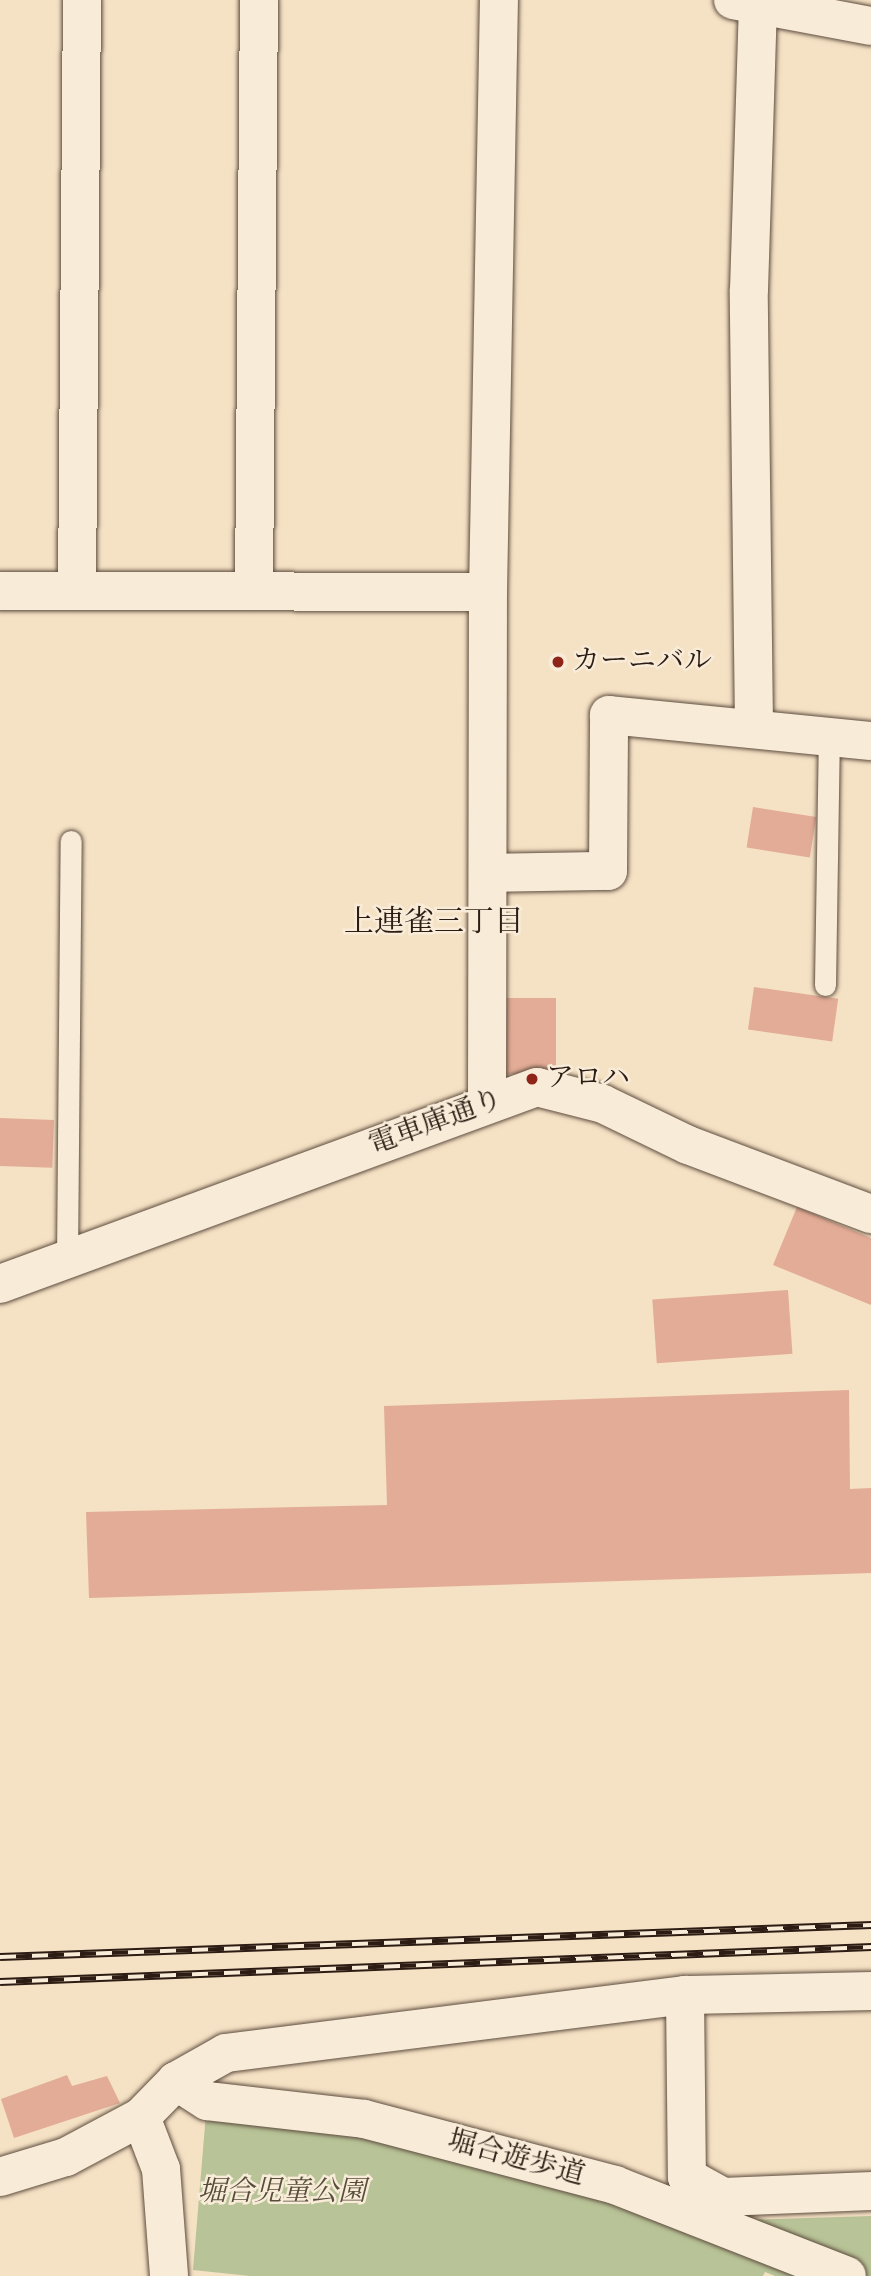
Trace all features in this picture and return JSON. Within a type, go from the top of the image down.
[{"type":"street","points":[[77,591],[82,0]]},
{"type":"street","points":[[254,591],[259,0]]},
{"type":"street","points":[[487,1102],[488,592],[499,0]]},
{"type":"street","points":[[754,726],[749,290],[750,2],[871,26]]},
{"type":"street","points":[[0,591],[488,592]]},
{"type":"street","points":[[488,873],[608,871],[609,715],[754,726],[871,741]]},
{"type":"street","name":"電車庫通り","points":[[0,1284],[487,1102],[537,1087],[603,1104],[688,1145],[871,1214]]},
{"type":"street","points":[[0,2177],[66,2157],[141,2117],[176,2081],[226,2053],[685,1995],[871,1991]]},
{"type":"street","points":[[685,1995],[687,2177],[723,2197],[871,2191]]},
{"type":"street","name":"堀合遊歩道","points":[[176,2081],[207,2101],[365,2119],[615,2185],[847,2276]]},
{"type":"street","points":[[141,2117],[161,2169],[169,2276]]},
{"type":"lane","points":[[825,985],[829,736]]},
{"type":"lane","points":[[67,1259],[71,841]]},
{"type":"green space","name":"堀合児童公園","points":[[207,2101],[710,2221],[871,2216],[871,2276],[775,2276],[765,2272],[763,2276],[250,2276],[193,2270]]},
{"type":"building","points":[[753,807],[816,817],[810,858],[747,847]]},
{"type":"building","points":[[754,987],[838,999],[832,1041],[748,1030]]},
{"type":"building","points":[[500,998],[556,998],[556,1074],[500,1074]]},
{"type":"building","points":[[0,1118],[54,1120],[52,1168],[0,1166]]},
{"type":"building","points":[[797,1207],[871,1238],[871,1305],[773,1265]]},
{"type":"building","points":[[788,1290],[792,1354],[657,1363],[652,1299]]},
{"type":"building","points":[[849,1390],[850,1489],[871,1488],[871,1573],[89,1598],[86,1512],[387,1505],[384,1406]]},
{"type":"building","points":[[67,2075],[72,2086],[107,2076],[120,2103],[14,2138],[1,2099]]},
{"type":"railway","points":[[0,1957],[871,1925]]},
{"type":"railway","points":[[0,1982],[871,1947]]},
{"type":"place","name":"カーニバル","points":[[558,662]]},
{"type":"place","name":"アロハ","points":[[532,1079]]},
{"type":"district","name":"上連雀三丁目","points":[[434,923]]}]
